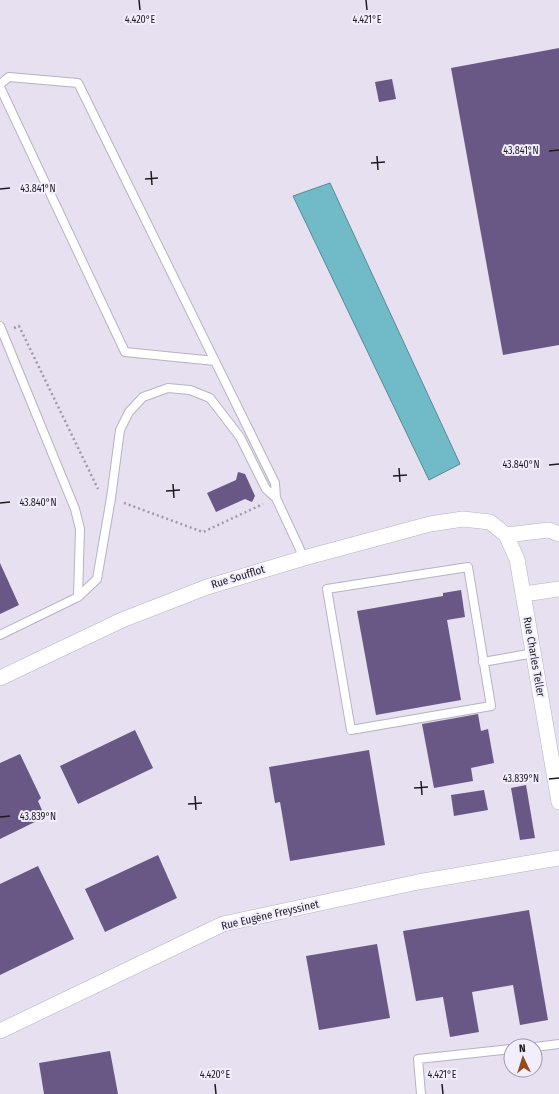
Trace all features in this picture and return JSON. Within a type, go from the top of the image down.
[{"type":"street","name":"Rue Soufflot","points":[[0,678],[122,620],[207,586],[430,524],[463,519],[490,522]]},
{"type":"street","name":"Rue Charles Teller","points":[[490,522],[506,536],[517,559],[559,802]]},
{"type":"street","points":[[506,536],[549,530],[559,534]]},
{"type":"street","points":[[524,594],[559,589]]},
{"type":"street","name":"Rue Eugène Freyssinet","points":[[0,1031],[223,924],[418,882],[559,858]]},
{"type":"lane","points":[[0,84],[9,77],[78,83],[275,482],[276,498],[304,558]]},
{"type":"lane","points":[[0,87],[125,352],[215,361]]},
{"type":"lane","points":[[0,326],[75,509],[80,529],[78,597]]},
{"type":"lane","points":[[0,635],[78,597],[98,579],[120,430],[128,412],[143,397],[168,388],[190,390],[210,398],[240,437],[266,489],[276,498]]},
{"type":"lane","points":[[468,567],[483,662],[491,706],[351,730],[327,589],[468,567]]},
{"type":"lane","points":[[483,662],[534,653]]},
{"type":"lane","points":[[543,1046],[559,1044]]},
{"type":"lane","points":[[421,1094],[418,1059],[503,1050]]},
{"type":"path","points":[[14,328],[19,326],[100,492]]},
{"type":"path","points":[[124,503],[203,532],[276,498]]},
{"type":"water","points":[[330,183],[460,464],[429,480],[293,196]]},
{"type":"building","points":[[559,48],[559,345],[503,355],[451,68]]},
{"type":"building","points":[[392,79],[396,99],[379,102],[375,82]]},
{"type":"building","points":[[238,472],[245,474],[255,496],[252,502],[245,499],[216,512],[207,493],[236,480]]},
{"type":"building","points":[[0,563],[19,605],[0,614]]},
{"type":"building","points":[[461,590],[465,617],[447,620],[461,700],[376,715],[357,611],[443,596],[443,593]]},
{"type":"building","points":[[478,714],[481,731],[488,729],[494,763],[471,768],[473,781],[434,788],[422,724]]},
{"type":"building","points":[[135,730],[153,768],[78,804],[60,766]]},
{"type":"building","points":[[369,750],[385,845],[290,861],[280,802],[275,803],[269,767]]},
{"type":"building","points":[[20,754],[41,798],[38,801],[45,817],[0,839],[0,763]]},
{"type":"building","points":[[526,785],[535,838],[520,840],[511,788]]},
{"type":"building","points":[[484,790],[488,810],[454,816],[451,795]]},
{"type":"building","points":[[158,855],[177,898],[105,932],[85,889]]},
{"type":"building","points":[[38,866],[74,939],[0,975],[0,884]]},
{"type":"building","points":[[529,910],[548,1020],[520,1025],[513,985],[472,992],[479,1032],[450,1037],[443,997],[416,1001],[403,931]]},
{"type":"building","points":[[377,944],[390,1018],[319,1030],[306,956]]},
{"type":"building","points":[[110,1051],[118,1094],[44,1094],[39,1063]]}]
